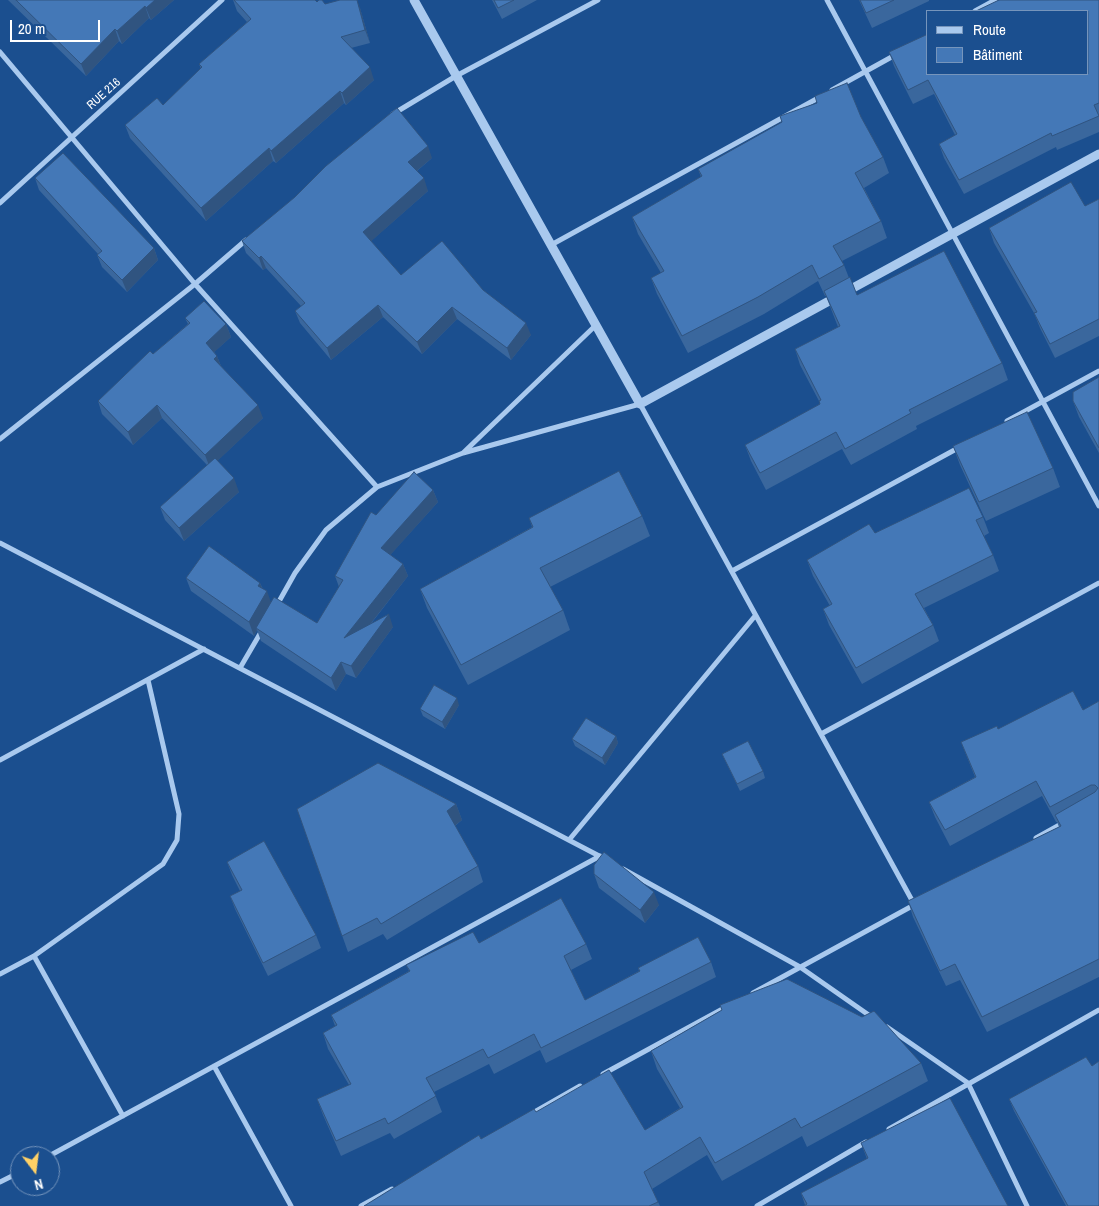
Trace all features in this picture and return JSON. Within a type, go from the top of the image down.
[{"type":"street","name":"RUE 216","points":[[0,203],[222,0]]},
{"type":"street","points":[[414,0],[596,324],[914,904]]},
{"type":"street","points":[[387,119],[456,76],[598,0]]},
{"type":"street","points":[[828,0],[1099,506]]},
{"type":"street","points":[[977,10],[995,0]]},
{"type":"street","points":[[551,244],[904,50]]},
{"type":"street","points":[[0,52],[195,284],[377,486]]},
{"type":"street","points":[[272,613],[295,573],[326,530],[377,486],[463,453],[640,404],[1099,154]]},
{"type":"street","points":[[0,439],[195,284],[254,233]]},
{"type":"street","points":[[463,453],[596,324]]},
{"type":"street","points":[[1000,425],[1099,371]]},
{"type":"street","points":[[732,571],[965,444]]},
{"type":"street","points":[[0,544],[609,861]]},
{"type":"street","points":[[821,734],[1099,583]]},
{"type":"street","points":[[569,840],[755,616]]},
{"type":"street","points":[[240,668],[263,629]]},
{"type":"street","points":[[0,760],[204,650]]},
{"type":"street","points":[[0,974],[34,956],[162,864],[177,840],[180,814],[148,680]]},
{"type":"street","points":[[1032,840],[1065,822]]},
{"type":"street","points":[[60,1150],[600,856]]},
{"type":"street","points":[[618,866],[800,967],[968,1083],[1027,1206]]},
{"type":"street","points":[[747,996],[922,900]]},
{"type":"street","points":[[34,956],[123,1116]]},
{"type":"street","points":[[598,1077],[738,1000]]},
{"type":"street","points":[[884,1132],[1099,1010]]},
{"type":"street","points":[[214,1066],[291,1206]]},
{"type":"street","points":[[528,1115],[589,1082]]},
{"type":"street","points":[[757,1206],[875,1137]]},
{"type":"street","points":[[361,1206],[396,1187]]},
{"type":"building","points":[[16,0],[155,0],[146,8],[145,6],[117,31],[115,29],[81,64]]},
{"type":"building","points":[[234,0],[315,0],[317,2],[322,0],[325,4],[340,0],[357,0],[365,30],[341,37],[370,67],[342,93],[340,91],[271,151],[269,148],[201,208],[125,125],[157,98],[163,105],[202,67],[199,64],[251,19]]},
{"type":"building","points":[[494,0],[514,0],[498,8]]},
{"type":"building","points":[[860,0],[894,0],[866,13]]},
{"type":"building","points":[[999,0],[1099,0],[1099,103],[1094,105],[1099,116],[1052,136],[1051,133],[959,180],[939,144],[957,134],[928,80],[908,90],[889,52],[926,35],[926,75],[1089,75],[1089,10],[978,10]]},
{"type":"building","points":[[847,83],[861,117],[883,157],[855,173],[881,221],[833,246],[844,265],[819,279],[812,265],[758,297],[682,336],[651,278],[664,271],[632,217],[702,176],[698,169],[782,122],[780,116],[817,103],[815,96]]},
{"type":"building","points":[[397,108],[428,146],[408,162],[424,178],[363,232],[401,275],[442,241],[483,290],[526,323],[507,348],[452,307],[417,342],[378,305],[327,348],[295,311],[305,303],[261,256],[259,258],[242,241],[295,197],[326,166]]},
{"type":"building","points":[[63,153],[154,248],[122,280],[97,255],[102,251],[35,178]]},
{"type":"building","points":[[1071,182],[1085,206],[1099,199],[1099,319],[1050,344],[1034,313],[1037,312],[989,228]]},
{"type":"building","points":[[944,251],[1002,363],[909,410],[911,413],[845,449],[836,432],[760,473],[745,445],[820,404],[819,401],[821,400],[795,349],[840,326],[824,291],[850,277],[857,295]]},
{"type":"building","points":[[204,301],[226,324],[206,343],[217,356],[214,359],[258,405],[205,455],[157,405],[128,432],[98,401],[150,351],[153,354],[190,323],[185,318]]},
{"type":"building","points":[[1099,377],[1099,448],[1073,401],[1073,392]]},
{"type":"building","points":[[1027,412],[1053,468],[979,502],[953,446]]},
{"type":"building","points":[[215,458],[234,478],[179,528],[160,507]]},
{"type":"building","points":[[619,471],[642,516],[540,568],[563,610],[461,665],[420,589],[533,527],[529,518]]},
{"type":"building","points":[[414,472],[433,490],[381,548],[403,564],[344,638],[389,614],[351,666],[341,662],[331,678],[256,628],[274,597],[317,623],[343,580],[335,576],[371,512],[376,515]]},
{"type":"building","points":[[969,488],[983,517],[976,520],[993,555],[915,594],[933,625],[856,668],[823,609],[832,604],[807,560],[869,524],[875,533]]},
{"type":"building","points":[[209,546],[260,583],[258,586],[267,591],[249,622],[186,578]]},
{"type":"building","points":[[434,685],[457,698],[442,722],[420,709]]},
{"type":"building","points":[[1073,691],[1083,710],[1099,701],[1099,959],[982,1017],[955,964],[940,971],[908,901],[1061,826],[1055,815],[1095,792],[1098,788],[1095,785],[1091,785],[1050,807],[1036,781],[945,830],[929,802],[976,777],[961,742],[997,726],[998,729]]},
{"type":"building","points":[[586,718],[616,736],[602,758],[572,739]]},
{"type":"building","points":[[748,741],[763,771],[737,784],[722,754]]},
{"type":"building","points":[[378,763],[456,804],[447,811],[478,866],[381,924],[377,918],[342,936],[297,809]]},
{"type":"building","points":[[264,841],[316,935],[263,963],[230,896],[242,890],[227,862]]},
{"type":"building","points":[[604,852],[654,892],[640,910],[594,874],[594,865]]},
{"type":"building","points":[[561,898],[586,944],[564,956],[585,1000],[640,971],[638,968],[698,937],[711,962],[541,1048],[534,1034],[488,1058],[483,1049],[426,1078],[436,1096],[388,1124],[385,1118],[336,1141],[317,1099],[351,1084],[323,1033],[337,1025],[331,1015],[410,971],[406,965],[473,932],[479,943]]},
{"type":"building","points":[[787,979],[862,1017],[874,1011],[921,1063],[801,1128],[795,1118],[715,1163],[700,1137],[644,1172],[658,1202],[649,1206],[364,1206],[479,1135],[481,1139],[534,1109],[536,1112],[609,1070],[645,1130],[683,1107],[651,1051],[722,1010],[720,1005]]},
{"type":"building","points":[[1086,1057],[1092,1066],[1099,1061],[1099,1206],[1068,1206],[1009,1099]]},
{"type":"building","points":[[950,1098],[1008,1206],[804,1206],[807,1204],[801,1193],[868,1158],[861,1143]]}]
